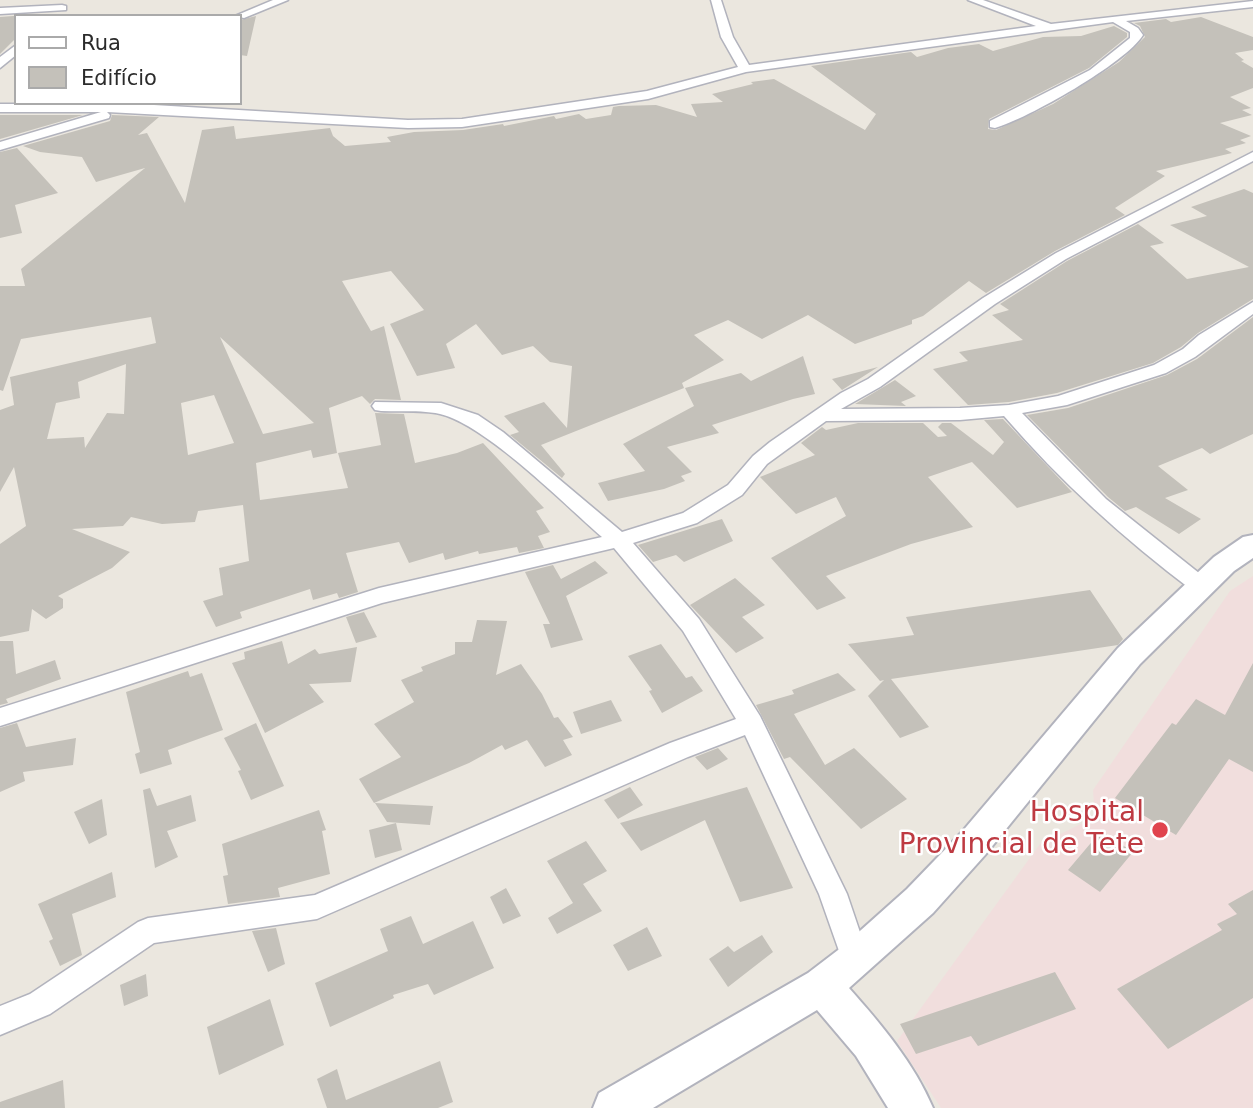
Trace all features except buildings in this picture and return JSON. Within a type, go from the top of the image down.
[{"type":"street","points":[[53,14],[76,0]]},
{"type":"street","points":[[242,15],[282,0]]},
{"type":"street","points":[[716,0],[727,37],[745,69]]},
{"type":"street","points":[[973,0],[1051,27]]},
{"type":"street","points":[[0,108],[218,107],[408,124],[462,123],[649,95],[745,69],[1051,27],[1253,4]]},
{"type":"street","points":[[0,11],[62,8]]},
{"type":"street","points":[[995,124],[1094,74],[1134,40],[1137,35],[1134,30],[1115,19]]},
{"type":"street","points":[[0,64],[14,50]]},
{"type":"street","points":[[0,146],[84,120],[137,108]]},
{"type":"street","points":[[0,717],[379,596],[619,540],[690,519],[735,490],[760,460],[777,446],[847,397],[874,383],[989,301],[1051,262],[1253,156]]},
{"type":"street","points":[[1234,164],[1253,174]]},
{"type":"street","points":[[824,415],[934,415],[1009,410],[1060,401],[1160,369],[1189,353],[1213,333],[1253,307]]},
{"type":"street","points":[[381,406],[441,408],[471,419],[496,436],[619,540],[691,625],[751,723],[833,894],[855,960]]},
{"type":"street","points":[[1009,410],[1045,454],[1106,510],[1201,586]]},
{"type":"street","points":[[614,1108],[822,986],[855,960],[929,891],[973,844],[1129,656],[1224,564],[1253,544]]},
{"type":"street","points":[[0,1021],[40,1004],[148,931],[317,907],[679,750],[751,723]]},
{"type":"street","points":[[822,986],[870,1042],[912,1108]]},
{"type":"shaded area","name":"Hospital Provincial de Tete","points":[[1253,576],[1253,1108],[941,1108],[897,1041],[1040,844],[1095,817],[1093,790],[1230,591]]},
{"type":"place","name":"Hospital Provincial de Tete","points":[[1160,830]]}]
